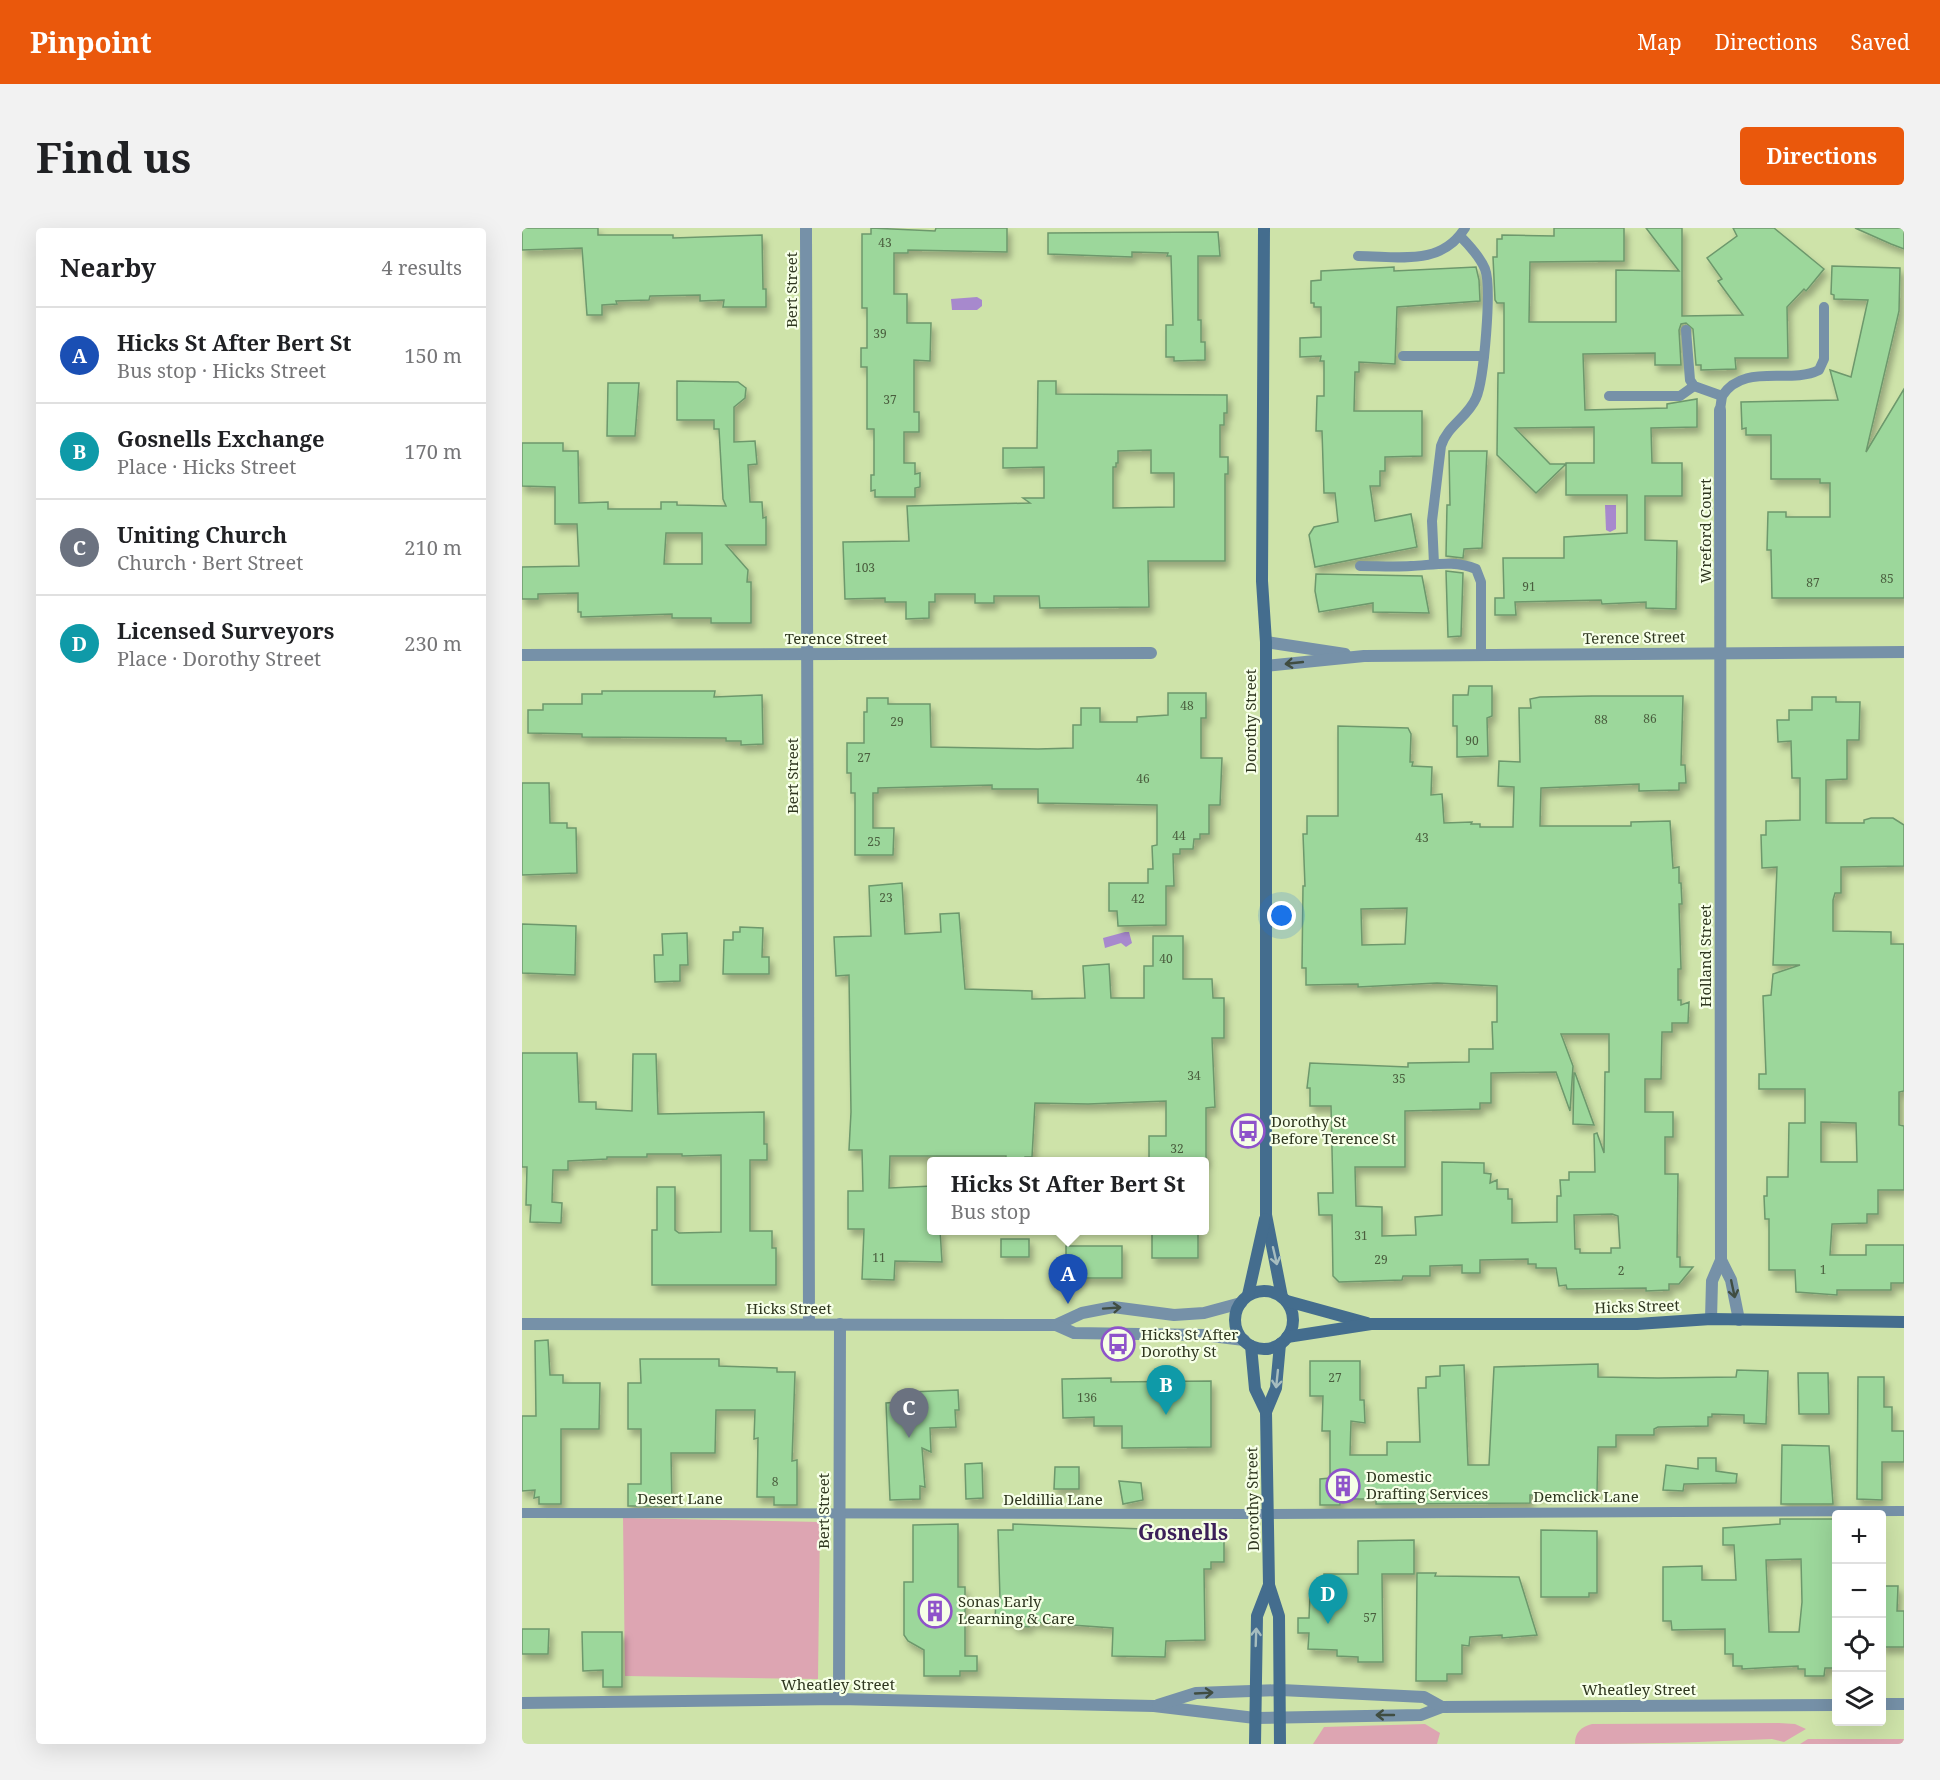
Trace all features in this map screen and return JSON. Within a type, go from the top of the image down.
[{"type":"main road","name":"Dorothy Street","points":[[1264,228],[1262,581],[1266,642],[1266,1215],[1284,1299]]},
{"type":"main road","name":"Dorothy Street","points":[[1244,1299],[1266,1215]]},
{"type":"main road","points":[[1265,1291],[1284,1299],[1293,1319],[1283,1341],[1270,1348],[1247,1343],[1236,1326],[1235,1318],[1244,1299],[1265,1291]]},
{"type":"main road","name":"Hicks Street","points":[[1284,1299],[1371,1324]]},
{"type":"main road","name":"Hicks Street","points":[[1283,1341],[1371,1324],[1637,1324],[1711,1319],[1904,1322]]},
{"type":"main road","name":"Dorothy Street","points":[[1280,1744],[1279,1617],[1269,1585],[1266,1412],[1276,1388],[1283,1341]]},
{"type":"main road","name":"Dorothy Street","points":[[1247,1343],[1255,1389],[1266,1412]]},
{"type":"main road","name":"Dorothy Street","points":[[1255,1744],[1257,1617],[1269,1585]]},
{"type":"street","name":"Bert Street","points":[[806,228],[808,1324]]},
{"type":"street","name":"Wreford Court","points":[[1720,410],[1721,652]]},
{"type":"street","name":"Terence Street","points":[[1266,642],[1364,656]]},
{"type":"street","name":"Terence Street","points":[[522,655],[1151,652]]},
{"type":"street","name":"Holland Street","points":[[1711,1319],[1712,1281],[1721,1260],[1721,652]]},
{"type":"street","name":"Terence Street","points":[[1266,666],[1364,656],[1904,652]]},
{"type":"street","name":"Holland Street","points":[[1721,1260],[1731,1280],[1739,1320]]},
{"type":"street","name":"Hicks Street","points":[[1056,1325],[1082,1313],[1113,1307],[1174,1315],[1204,1313],[1244,1299]]},
{"type":"street","name":"Hicks Street","points":[[522,1324],[1056,1325],[1074,1333],[1203,1335],[1247,1343]]},
{"type":"street","name":"Bert Street","points":[[839,1699],[840,1324]]},
{"type":"street","name":"Wheatley Street","points":[[1154,1706],[1196,1693],[1281,1689],[1424,1697],[1442,1707]]},
{"type":"street","name":"Wheatley Street","points":[[522,1703],[839,1699],[1154,1706],[1255,1718],[1421,1715],[1442,1707],[1832,1705]]},
{"type":"street","points":[[1886,1704],[1902,1703]]},
{"type":"lane","points":[[1358,256],[1430,256],[1449,248],[1462,232],[1486,275],[1484,356],[1476,398],[1467,414],[1444,437],[1441,446],[1432,521],[1434,564]]},
{"type":"lane","points":[[1720,410],[1722,396],[1739,380],[1752,376],[1808,376],[1819,370],[1824,359],[1824,307]]},
{"type":"lane","points":[[1686,330],[1689,372],[1694,386]]},
{"type":"lane","points":[[1403,356],[1484,356]]},
{"type":"lane","points":[[1694,386],[1722,396]]},
{"type":"lane","points":[[1609,396],[1680,396],[1694,386]]},
{"type":"lane","points":[[1360,566],[1462,563],[1476,569],[1481,582],[1480,655]]},
{"type":"lane","name":"Demclick Lane","points":[[1268,1514],[1904,1510]]},
{"type":"lane","name":"Desert Lane","points":[[522,1513],[838,1515]]},
{"type":"lane","name":"Deldillia Lane","points":[[838,1515],[1268,1514]]},
{"type":"shaded area","points":[[977,297],[982,300],[982,306],[977,310],[952,310],[951,299]]},
{"type":"shaded area","points":[[1605,505],[1616,505],[1616,529],[1610,532],[1606,530]]},
{"type":"shaded area","points":[[1129,932],[1132,943],[1126,947],[1121,943],[1105,948],[1103,938]]},
{"type":"shaded area","points":[[623,1518],[820,1522],[818,1679],[625,1676]]},
{"type":"shaded area","points":[[1425,1724],[1440,1733],[1437,1744],[1313,1744],[1324,1727]]},
{"type":"shaded area","points":[[1592,1724],[1795,1724],[1806,1729],[1784,1742],[1772,1739],[1575,1744],[1579,1731]]},
{"type":"shaded area","points":[[1808,1739],[1904,1739],[1904,1744],[1800,1744]]},
{"type":"building","points":[[522,228],[598,228],[598,235],[673,235],[673,238],[762,235],[763,289],[766,289],[766,307],[723,307],[724,300],[700,301],[700,295],[650,296],[649,300],[616,301],[617,304],[602,305],[602,315],[587,315],[582,248],[522,250]]},
{"type":"building","points":[[871,228],[935,231],[936,228],[1007,228],[1007,252],[908,250],[908,253],[894,253],[894,294],[907,294],[907,323],[931,323],[930,361],[914,360],[914,412],[919,412],[919,432],[904,432],[904,463],[915,463],[915,474],[920,473],[920,487],[915,488],[915,497],[875,497],[875,490],[871,491],[871,475],[874,475],[874,429],[867,429],[867,367],[861,367],[861,348],[867,348],[867,308],[862,308],[862,234],[871,234]]},
{"type":"building","points":[[1554,228],[1624,228],[1624,261],[1530,262],[1529,322],[1616,322],[1616,270],[1679,271],[1646,228],[1682,228],[1682,316],[1743,315],[1718,281],[1722,279],[1707,258],[1737,236],[1733,228],[1774,228],[1824,269],[1806,291],[1804,289],[1787,307],[1788,358],[1735,358],[1736,369],[1701,370],[1701,365],[1696,365],[1693,329],[1686,323],[1681,324],[1679,330],[1681,365],[1655,365],[1655,353],[1583,354],[1585,410],[1667,408],[1667,404],[1697,399],[1697,427],[1651,428],[1652,463],[1682,463],[1682,496],[1645,496],[1645,540],[1677,541],[1676,609],[1646,608],[1646,602],[1602,604],[1601,600],[1515,602],[1516,615],[1495,615],[1495,598],[1504,598],[1503,558],[1564,558],[1564,537],[1627,533],[1627,495],[1566,495],[1566,464],[1536,493],[1497,455],[1498,373],[1504,373],[1504,303],[1497,303],[1495,300],[1493,257],[1497,257],[1497,239],[1502,239],[1502,235],[1554,236]],"holes":[[[1594,427],[1594,463],[1550,464],[1515,428]]]},
{"type":"building","points":[[1855,228],[1904,228],[1904,249],[1891,244]]},
{"type":"building","points":[[1218,232],[1220,256],[1198,256],[1198,320],[1201,320],[1201,342],[1205,342],[1205,360],[1174,361],[1174,357],[1166,357],[1166,325],[1173,325],[1171,256],[1167,256],[1168,253],[1132,252],[1132,257],[1048,254],[1048,233]]},
{"type":"building","points":[[1832,266],[1900,268],[1899,311],[1866,452],[1904,389],[1904,598],[1772,598],[1771,550],[1767,550],[1768,512],[1786,512],[1786,517],[1830,517],[1830,483],[1820,483],[1820,479],[1771,479],[1771,435],[1746,435],[1746,428],[1742,429],[1741,402],[1838,400],[1830,370],[1851,377],[1868,300],[1834,299],[1834,295],[1831,294]]},
{"type":"building","points":[[1394,267],[1394,271],[1476,267],[1479,280],[1480,301],[1397,307],[1395,364],[1359,362],[1359,372],[1355,372],[1354,411],[1422,411],[1422,456],[1385,457],[1385,471],[1380,471],[1380,486],[1370,486],[1375,521],[1411,514],[1417,547],[1315,567],[1309,535],[1314,527],[1338,522],[1335,493],[1324,493],[1322,431],[1316,431],[1317,396],[1324,396],[1324,361],[1320,361],[1321,356],[1300,357],[1300,338],[1321,337],[1321,307],[1314,307],[1314,303],[1311,303],[1311,281],[1321,280],[1321,271]]},
{"type":"building","points":[[677,381],[738,382],[746,388],[745,398],[734,407],[734,442],[755,441],[757,464],[748,465],[750,502],[762,502],[763,518],[766,517],[766,545],[726,545],[748,570],[747,582],[751,582],[751,623],[711,623],[711,618],[672,618],[672,614],[581,617],[581,612],[578,612],[578,593],[538,594],[538,599],[522,599],[522,567],[579,566],[577,524],[555,524],[555,487],[522,486],[522,443],[563,443],[563,451],[578,451],[579,503],[608,502],[608,509],[661,509],[661,502],[677,502],[677,505],[726,506],[723,499],[719,429],[714,429],[714,420],[677,420]],"holes":[[[666,533],[702,533],[702,564],[664,564]]]},
{"type":"building","points":[[1038,381],[1056,381],[1056,394],[1227,395],[1227,413],[1224,413],[1224,425],[1220,425],[1220,457],[1228,457],[1228,474],[1225,474],[1225,561],[1148,561],[1149,607],[1040,608],[1039,596],[994,596],[994,603],[975,603],[975,594],[935,594],[935,602],[929,602],[929,618],[906,619],[906,602],[885,602],[885,598],[845,599],[843,542],[909,541],[907,506],[1030,503],[1023,498],[1044,498],[1044,467],[1003,468],[1003,448],[1037,448]],"holes":[[[1151,450],[1151,473],[1174,473],[1174,507],[1113,508],[1113,467],[1116,467],[1118,463],[1118,451]]]},
{"type":"building","points":[[608,383],[639,383],[635,436],[607,436]]},
{"type":"building","points":[[1449,451],[1487,451],[1482,548],[1464,549],[1463,558],[1446,556],[1447,505],[1450,505]]},
{"type":"building","points":[[1446,571],[1463,573],[1461,636],[1448,637]]},
{"type":"building","points":[[1316,574],[1422,576],[1429,613],[1373,612],[1373,603],[1319,612],[1315,591]]},
{"type":"building","points":[[1469,686],[1492,686],[1492,716],[1487,718],[1488,756],[1457,757],[1457,726],[1453,726],[1453,695],[1468,695]]},
{"type":"building","points":[[602,691],[715,691],[714,697],[762,695],[763,744],[741,745],[741,741],[726,741],[726,738],[582,737],[582,734],[528,733],[528,710],[543,710],[543,704],[582,704],[582,694],[602,694]]},
{"type":"building","points":[[1168,693],[1206,693],[1206,718],[1201,718],[1201,758],[1222,758],[1220,805],[1209,805],[1209,834],[1200,834],[1200,839],[1194,839],[1193,849],[1180,849],[1180,854],[1173,854],[1174,886],[1166,886],[1166,925],[1118,926],[1117,911],[1109,911],[1109,883],[1148,883],[1148,869],[1153,869],[1152,846],[1157,845],[1157,805],[1038,803],[1038,789],[992,789],[992,785],[878,788],[878,793],[873,793],[873,828],[894,828],[893,855],[855,855],[855,793],[851,793],[851,773],[847,773],[847,743],[864,743],[864,712],[867,712],[867,698],[888,698],[888,704],[930,704],[931,747],[1038,749],[1073,748],[1073,725],[1081,725],[1081,708],[1100,708],[1100,722],[1137,722],[1137,717],[1168,715]]},
{"type":"building","points":[[1683,696],[1681,765],[1685,765],[1686,783],[1679,783],[1679,790],[1639,791],[1639,784],[1541,788],[1540,826],[1631,826],[1631,822],[1670,821],[1673,868],[1679,867],[1682,904],[1679,904],[1681,969],[1678,969],[1678,1000],[1681,1000],[1681,1005],[1689,1002],[1688,1023],[1672,1023],[1672,1032],[1662,1032],[1661,1079],[1645,1079],[1645,1112],[1673,1112],[1673,1137],[1665,1137],[1665,1174],[1678,1174],[1677,1257],[1680,1257],[1680,1267],[1693,1267],[1679,1284],[1669,1284],[1669,1290],[1646,1291],[1646,1288],[1567,1289],[1566,1285],[1559,1286],[1556,1268],[1536,1268],[1536,1264],[1528,1264],[1528,1259],[1480,1260],[1480,1273],[1462,1273],[1462,1265],[1430,1266],[1430,1276],[1403,1276],[1402,1280],[1339,1282],[1333,1276],[1332,1215],[1319,1215],[1318,1193],[1333,1193],[1331,1106],[1310,1106],[1310,1088],[1307,1088],[1310,1063],[1408,1067],[1408,1063],[1469,1062],[1469,1049],[1493,1049],[1492,1022],[1497,1022],[1497,986],[1437,983],[1358,987],[1358,984],[1306,985],[1306,968],[1302,968],[1303,886],[1305,886],[1303,834],[1307,834],[1307,816],[1338,816],[1338,726],[1408,728],[1411,734],[1410,762],[1413,762],[1412,766],[1432,767],[1431,795],[1442,794],[1444,823],[1472,822],[1471,824],[1480,824],[1480,827],[1513,827],[1514,787],[1498,786],[1499,761],[1520,762],[1519,708],[1531,708],[1530,699],[1540,697]],"holes":[[[1407,908],[1405,944],[1362,945],[1361,909]],[[1561,1034],[1609,1034],[1609,1072],[1605,1072],[1604,1153],[1597,1133],[1594,1134],[1595,1172],[1569,1172],[1569,1180],[1560,1180],[1561,1196],[1557,1196],[1557,1222],[1512,1223],[1512,1199],[1508,1199],[1508,1189],[1497,1189],[1497,1180],[1490,1183],[1491,1174],[1484,1173],[1484,1163],[1442,1162],[1442,1215],[1415,1217],[1416,1235],[1382,1236],[1382,1207],[1356,1206],[1355,1167],[1405,1167],[1405,1111],[1480,1109],[1480,1103],[1491,1103],[1491,1073],[1556,1072],[1570,1111],[1573,1066]],[[1612,1214],[1618,1216],[1620,1248],[1611,1248],[1611,1253],[1580,1253],[1580,1249],[1575,1249],[1574,1215]]]},
{"type":"building","points":[[1812,697],[1836,697],[1836,702],[1860,702],[1859,740],[1847,740],[1847,779],[1826,780],[1826,823],[1864,823],[1864,820],[1871,818],[1893,818],[1904,825],[1904,866],[1841,867],[1841,893],[1835,893],[1833,900],[1833,931],[1891,932],[1891,944],[1904,944],[1904,1091],[1899,1092],[1899,1125],[1904,1126],[1904,1190],[1878,1190],[1878,1214],[1867,1214],[1867,1223],[1832,1224],[1830,1255],[1866,1255],[1866,1245],[1904,1245],[1904,1283],[1891,1283],[1891,1290],[1837,1290],[1837,1295],[1796,1292],[1795,1270],[1769,1270],[1769,1219],[1765,1219],[1764,1196],[1767,1196],[1767,1177],[1788,1177],[1789,1123],[1805,1123],[1805,1089],[1759,1089],[1759,1074],[1766,1074],[1763,996],[1771,995],[1773,974],[1800,965],[1773,965],[1777,867],[1762,868],[1761,835],[1766,835],[1766,821],[1800,820],[1800,778],[1792,778],[1791,741],[1778,742],[1777,720],[1789,720],[1789,710],[1812,710]],"holes":[[[1821,1122],[1856,1123],[1857,1162],[1821,1162]]]},
{"type":"building","points":[[522,783],[549,783],[550,823],[567,823],[567,828],[576,828],[577,873],[522,875]]},
{"type":"building","points":[[902,883],[905,934],[941,932],[940,914],[959,913],[965,989],[1032,991],[1032,999],[1085,998],[1083,966],[1109,964],[1111,998],[1144,998],[1144,966],[1153,966],[1153,936],[1183,936],[1183,979],[1212,979],[1213,998],[1224,998],[1224,1038],[1212,1038],[1215,1107],[1206,1108],[1206,1157],[1149,1157],[1149,1136],[1166,1136],[1166,1101],[1088,1104],[1035,1103],[1032,1157],[890,1156],[889,1188],[927,1186],[927,1235],[940,1235],[942,1262],[895,1261],[894,1280],[862,1279],[864,1229],[848,1229],[848,1191],[863,1191],[862,1150],[849,1150],[851,1112],[849,975],[836,976],[834,937],[871,936],[869,886]]},
{"type":"building","points":[[522,924],[576,926],[575,975],[522,973]]},
{"type":"building","points":[[740,927],[763,928],[762,957],[769,957],[769,974],[723,974],[724,940],[733,940],[733,932],[740,932]]},
{"type":"building","points":[[687,933],[688,965],[680,965],[680,981],[655,982],[654,955],[663,955],[662,934]]},
{"type":"building","points":[[522,1053],[577,1053],[579,1102],[596,1102],[596,1109],[632,1111],[633,1054],[656,1054],[658,1114],[764,1112],[764,1144],[767,1144],[767,1160],[750,1160],[750,1231],[772,1231],[772,1248],[776,1248],[776,1285],[652,1285],[652,1230],[657,1230],[657,1187],[675,1187],[675,1230],[679,1233],[721,1232],[721,1155],[647,1154],[647,1157],[607,1157],[607,1159],[568,1161],[568,1170],[553,1170],[552,1202],[562,1203],[561,1223],[530,1222],[531,1205],[526,1205],[527,1167],[522,1167]]},
{"type":"building","points":[[1575,1073],[1594,1125],[1573,1124]]},
{"type":"building","points":[[1152,1235],[1198,1235],[1198,1258],[1152,1258]]},
{"type":"building","points":[[1001,1239],[1029,1239],[1029,1257],[1001,1257]]},
{"type":"building","points":[[1066,1246],[1122,1246],[1122,1278],[1066,1278]]},
{"type":"building","points":[[548,1340],[550,1375],[563,1375],[563,1383],[600,1383],[599,1429],[561,1429],[561,1504],[539,1504],[539,1497],[534,1498],[535,1490],[522,1491],[522,1416],[536,1416],[535,1341]]},
{"type":"building","points":[[640,1359],[719,1359],[719,1366],[777,1368],[777,1372],[795,1372],[792,1461],[797,1460],[797,1505],[774,1505],[774,1497],[757,1497],[758,1438],[754,1439],[755,1410],[716,1410],[715,1453],[671,1453],[672,1506],[628,1506],[628,1484],[641,1484],[641,1429],[628,1429],[628,1383],[641,1383]]},
{"type":"building","points":[[1310,1361],[1360,1361],[1360,1400],[1364,1400],[1365,1423],[1351,1421],[1350,1455],[1387,1455],[1387,1442],[1420,1442],[1418,1388],[1426,1388],[1426,1377],[1440,1376],[1440,1366],[1464,1365],[1468,1465],[1489,1465],[1494,1367],[1598,1364],[1598,1377],[1658,1378],[1736,1377],[1737,1370],[1768,1371],[1766,1424],[1744,1423],[1744,1415],[1712,1414],[1712,1417],[1708,1417],[1708,1426],[1658,1427],[1654,1429],[1654,1435],[1616,1435],[1616,1447],[1598,1447],[1597,1493],[1530,1495],[1530,1503],[1376,1504],[1376,1499],[1340,1499],[1340,1505],[1320,1505],[1320,1479],[1330,1478],[1330,1431],[1322,1431],[1323,1396],[1310,1396]]},
{"type":"building","points":[[1798,1373],[1828,1373],[1829,1414],[1799,1414]]},
{"type":"building","points":[[1858,1377],[1884,1377],[1884,1407],[1892,1407],[1892,1431],[1904,1431],[1904,1462],[1882,1462],[1882,1500],[1857,1499]]},
{"type":"building","points":[[1111,1378],[1111,1382],[1211,1381],[1211,1447],[1122,1448],[1122,1426],[1094,1426],[1094,1417],[1063,1418],[1062,1379]]},
{"type":"building","points":[[958,1390],[959,1410],[955,1410],[956,1427],[930,1428],[931,1452],[922,1448],[925,1487],[920,1486],[920,1499],[890,1500],[886,1403],[910,1401],[910,1392]]},
{"type":"building","points":[[1782,1445],[1829,1446],[1833,1504],[1781,1504]]},
{"type":"building","points":[[1698,1458],[1716,1458],[1716,1471],[1737,1474],[1736,1483],[1684,1484],[1683,1491],[1663,1490],[1666,1465],[1698,1469]]},
{"type":"building","points":[[982,1463],[983,1498],[966,1499],[965,1464]]},
{"type":"building","points":[[1055,1467],[1079,1467],[1079,1489],[1054,1489]]},
{"type":"building","points":[[1119,1481],[1141,1483],[1143,1500],[1123,1504]]},
{"type":"building","points":[[1780,1519],[1832,1519],[1832,1668],[1825,1668],[1824,1676],[1805,1676],[1805,1669],[1798,1669],[1798,1666],[1742,1669],[1742,1666],[1733,1666],[1733,1654],[1725,1654],[1725,1629],[1672,1630],[1671,1621],[1663,1621],[1663,1567],[1702,1566],[1702,1580],[1736,1580],[1734,1545],[1723,1545],[1723,1528],[1780,1524]],"holes":[[[1801,1559],[1802,1602],[1799,1632],[1769,1632],[1766,1560]]]},
{"type":"building","name":"Sonas Early Learning & Care","points":[[958,1524],[958,1587],[965,1587],[965,1656],[977,1656],[977,1671],[960,1671],[960,1676],[924,1676],[924,1650],[908,1641],[904,1635],[904,1582],[913,1582],[913,1525]]},
{"type":"building","points":[[1013,1524],[1169,1530],[1169,1541],[1224,1540],[1224,1562],[1211,1562],[1211,1569],[1204,1569],[1205,1640],[1166,1641],[1165,1657],[1112,1656],[1113,1628],[1030,1622],[1029,1627],[1014,1626],[1011,1620],[995,1620],[996,1599],[1000,1599],[998,1530],[1013,1530]]},
{"type":"building","points":[[1541,1530],[1597,1531],[1597,1593],[1589,1593],[1589,1597],[1541,1597]]},
{"type":"building","points":[[1414,1540],[1414,1574],[1382,1574],[1383,1662],[1358,1662],[1358,1657],[1337,1656],[1337,1650],[1308,1649],[1309,1633],[1298,1633],[1298,1618],[1309,1618],[1310,1595],[1325,1595],[1324,1574],[1358,1574],[1358,1541]]},
{"type":"building","points":[[1417,1573],[1436,1573],[1435,1576],[1519,1577],[1537,1635],[1502,1638],[1502,1635],[1470,1637],[1469,1646],[1462,1645],[1462,1674],[1447,1674],[1447,1681],[1416,1681]]},
{"type":"building","points":[[1886,1586],[1898,1586],[1897,1611],[1904,1611],[1904,1647],[1886,1647]]},
{"type":"building","points":[[522,1629],[549,1629],[548,1654],[522,1654]]},
{"type":"building","points":[[582,1632],[622,1632],[622,1687],[603,1687],[603,1670],[583,1671]]},
{"type":"place","name":"Dorothy St Before Terence St","points":[[1248,1131]]},
{"type":"place","name":"Hicks St After Bert St","points":[[1068,1304]]},
{"type":"place","name":"Hicks St After Dorothy St","points":[[1118,1344]]},
{"type":"place","name":"Gosnells Exchange","points":[[1166,1415]]},
{"type":"place","name":"Uniting Church","points":[[909,1438]]},
{"type":"place","name":"Domestic Drafting Services","points":[[1343,1486]]},
{"type":"place","name":"Sonas Early Learning & Care","points":[[935,1611]]},
{"type":"place","name":"Licensed Surveyors","points":[[1328,1624]]},
{"type":"district","name":"Gosnells","points":[[1183,1533]]}]
